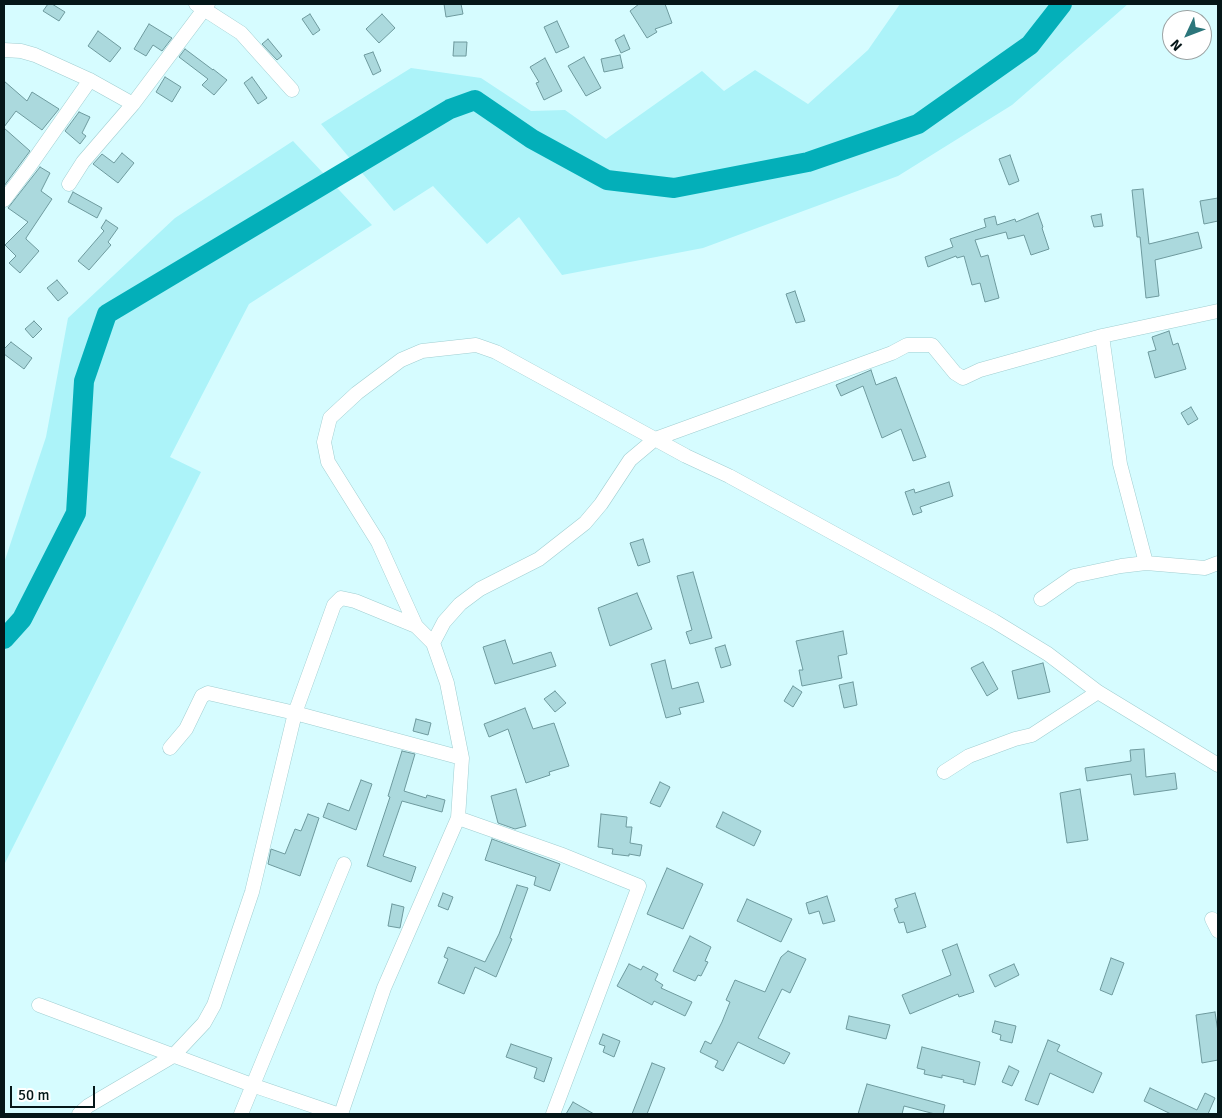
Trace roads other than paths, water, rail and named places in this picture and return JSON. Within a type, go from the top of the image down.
[{"type":"street","points":[[69,184],[83,162],[133,104],[202,5],[241,33],[292,90]]},
{"type":"street","points":[[4,50],[21,51],[35,55],[90,80],[133,104]]},
{"type":"street","points":[[4,200],[90,80]]},
{"type":"street","points":[[433,643],[444,622],[460,604],[480,589],[539,559],[585,523],[601,504],[630,460],[655,439],[907,346],[932,345],[956,374],[964,378],[980,370],[1102,336],[1218,311]]},
{"type":"street","points":[[1102,336],[1120,464],[1146,563]]},
{"type":"street","points":[[341,1114],[384,988],[458,818],[462,758],[447,683],[433,643],[416,626],[378,542],[328,462],[324,442],[330,418],[379,375],[401,360],[422,351],[476,345],[496,352],[655,439],[738,480],[994,621],[1048,654],[1098,692],[1218,765]]},
{"type":"street","points":[[1041,599],[1074,576],[1121,566],[1146,563],[1205,568],[1218,563]]},
{"type":"street","points":[[78,1114],[88,1106],[173,1056],[204,1023],[214,1005],[252,892],[295,713],[334,605],[341,598],[355,601],[416,626]]},
{"type":"street","points":[[944,772],[969,756],[1015,739],[1032,735],[1098,692]]},
{"type":"street","points":[[170,748],[186,729],[202,696],[208,693],[295,713],[462,758]]},
{"type":"street","points":[[458,818],[560,854],[639,886],[553,1114]]},
{"type":"street","points":[[241,1114],[344,864]]},
{"type":"street","points":[[39,1005],[252,1085],[337,1114]]},
{"type":"waterway","points":[[4,639],[22,619],[76,513],[84,381],[107,314],[450,109],[475,100],[532,139],[607,180],[674,188],[808,162],[918,124],[1030,45],[1062,4]]}]
